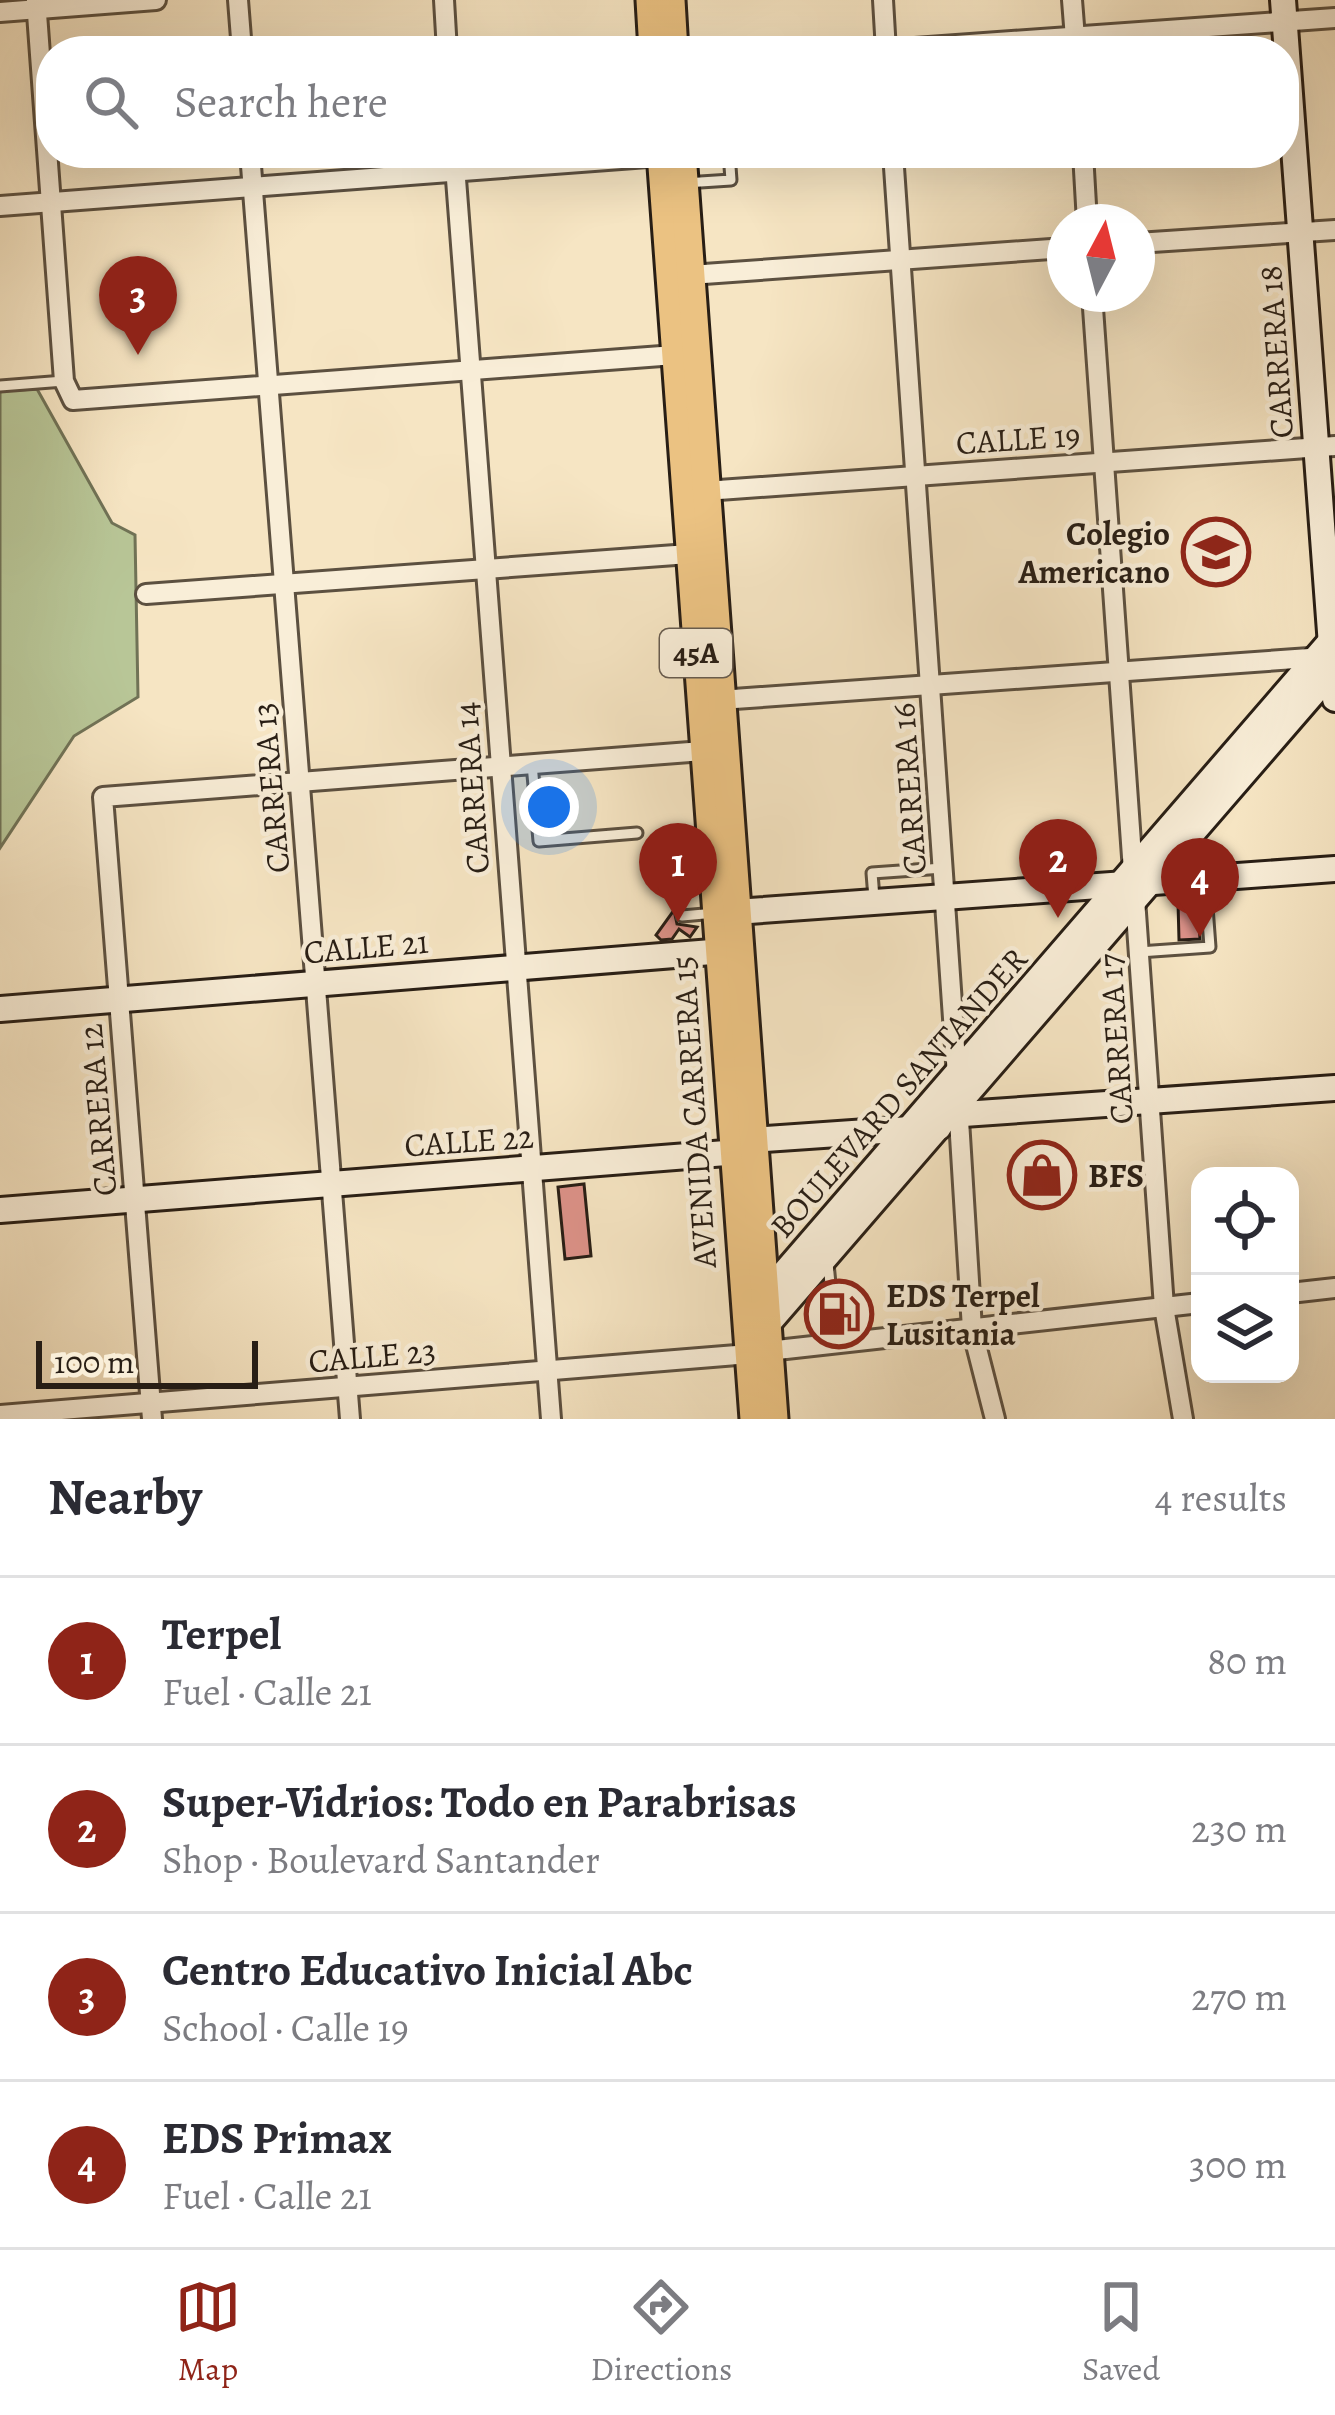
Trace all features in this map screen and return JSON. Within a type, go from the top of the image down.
[{"type":"main road","points":[[650,0],[652,36]]},
{"type":"main road","points":[[671,0],[673,36]]},
{"type":"main road","name":"AVENIDA CARRERA 15","points":[[668,168],[675,355],[703,751],[725,913]]},
{"type":"main road","name":"AVENIDA CARRERA 15","points":[[676,168],[684,183],[720,700],[725,913],[741,1146],[758,1329],[774,1419]]},
{"type":"main road","name":"AVENIDA CARRERA 15","points":[[754,1419],[758,1329]]},
{"type":"street","points":[[0,12],[36,4],[156,0]]},
{"type":"street","points":[[238,0],[241,36]]},
{"type":"street","points":[[443,0],[446,36]]},
{"type":"street","points":[[883,0],[885,36]]},
{"type":"street","points":[[1072,0],[1075,36]]},
{"type":"street","points":[[36,4],[38,36]]},
{"type":"street","points":[[1126,36],[1284,11],[1335,18]]},
{"type":"street","points":[[47,168],[64,381],[74,400],[675,355]]},
{"type":"street","name":"CARRERA 13","points":[[251,168],[350,1419]]},
{"type":"street","points":[[0,206],[252,187],[406,168]]},
{"type":"street","name":"CARRERA 14","points":[[455,168],[551,1419]]},
{"type":"street","name":"CARRERA 16","points":[[894,168],[957,1074],[952,1116],[973,1329],[994,1419]]},
{"type":"street","points":[[1084,168],[1087,204]]},
{"type":"street","name":"CARRERA 18","points":[[1295,168],[1325,446],[1335,699]]},
{"type":"street","points":[[1155,243],[1335,230]]},
{"type":"street","points":[[690,274],[1047,249]]},
{"type":"street","name":"CARRERA 17","points":[[1093,312],[1164,1307],[1183,1419]]},
{"type":"street","name":"CALLE 19","points":[[705,491],[1325,446]]},
{"type":"street","points":[[146,593],[689,554]]},
{"type":"street","points":[[720,700],[1331,656]]},
{"type":"street","name":"BOULEVARD SANTANDER","points":[[758,1329],[952,1116],[1135,884],[1331,656]]},
{"type":"street","points":[[299,782],[703,751]]},
{"type":"street","name":"CARRERA 12","points":[[151,1411],[103,797],[299,782]]},
{"type":"street","points":[[725,913],[1335,869]]},
{"type":"street","name":"BOULEVARD SANTANDER","points":[[758,1329],[909,1129],[1135,884]]},
{"type":"street","name":"CALLE 21","points":[[0,1009],[516,967],[658,949],[727,951]]},
{"type":"street","name":"CALLE 22","points":[[0,1210],[531,1168],[909,1129],[952,1116],[1335,1088]]},
{"type":"street","points":[[1299,1292],[1335,1288]]},
{"type":"street","name":"CALLE 23","points":[[0,1414],[151,1411],[347,1387],[547,1370],[758,1329],[835,1334],[973,1329],[1191,1304]]},
{"type":"lane","points":[[684,183],[730,180],[730,168]]},
{"type":"lane","points":[[0,386],[64,381]]},
{"type":"lane","points":[[532,764],[538,841],[637,833]]},
{"type":"lane","points":[[874,902],[872,873],[943,868]]},
{"type":"lane","points":[[1139,952],[1210,946],[1205,878]]},
{"type":"lane","points":[[682,916],[725,913]]},
{"type":"lane","points":[[827,1256],[832,1305]]},
{"type":"green space","points":[[37,389],[112,523],[135,535],[138,697],[74,736],[0,848],[0,391]]},
{"type":"building","points":[[1198,901],[1200,939],[1179,940],[1178,902]]},
{"type":"building","points":[[674,910],[677,924],[697,927],[690,937],[679,929],[672,939],[661,940],[656,935]]},
{"type":"building","points":[[584,1184],[591,1256],[565,1259],[558,1187]]},
{"type":"place","name":"Centro Educativo Inicial Abc","points":[[138,355]]},
{"type":"place","name":"Colegio Americano","points":[[1216,552]]},
{"type":"place","name":"Super-Vidrios: Todo en Parabrisas","points":[[1058,918]]},
{"type":"place","name":"Terpel","points":[[678,922]]},
{"type":"place","name":"EDS Primax","points":[[1200,937]]},
{"type":"place","name":"BFS","points":[[1042,1175]]},
{"type":"place","name":"EDS Terpel Lusitania","points":[[839,1314]]}]
